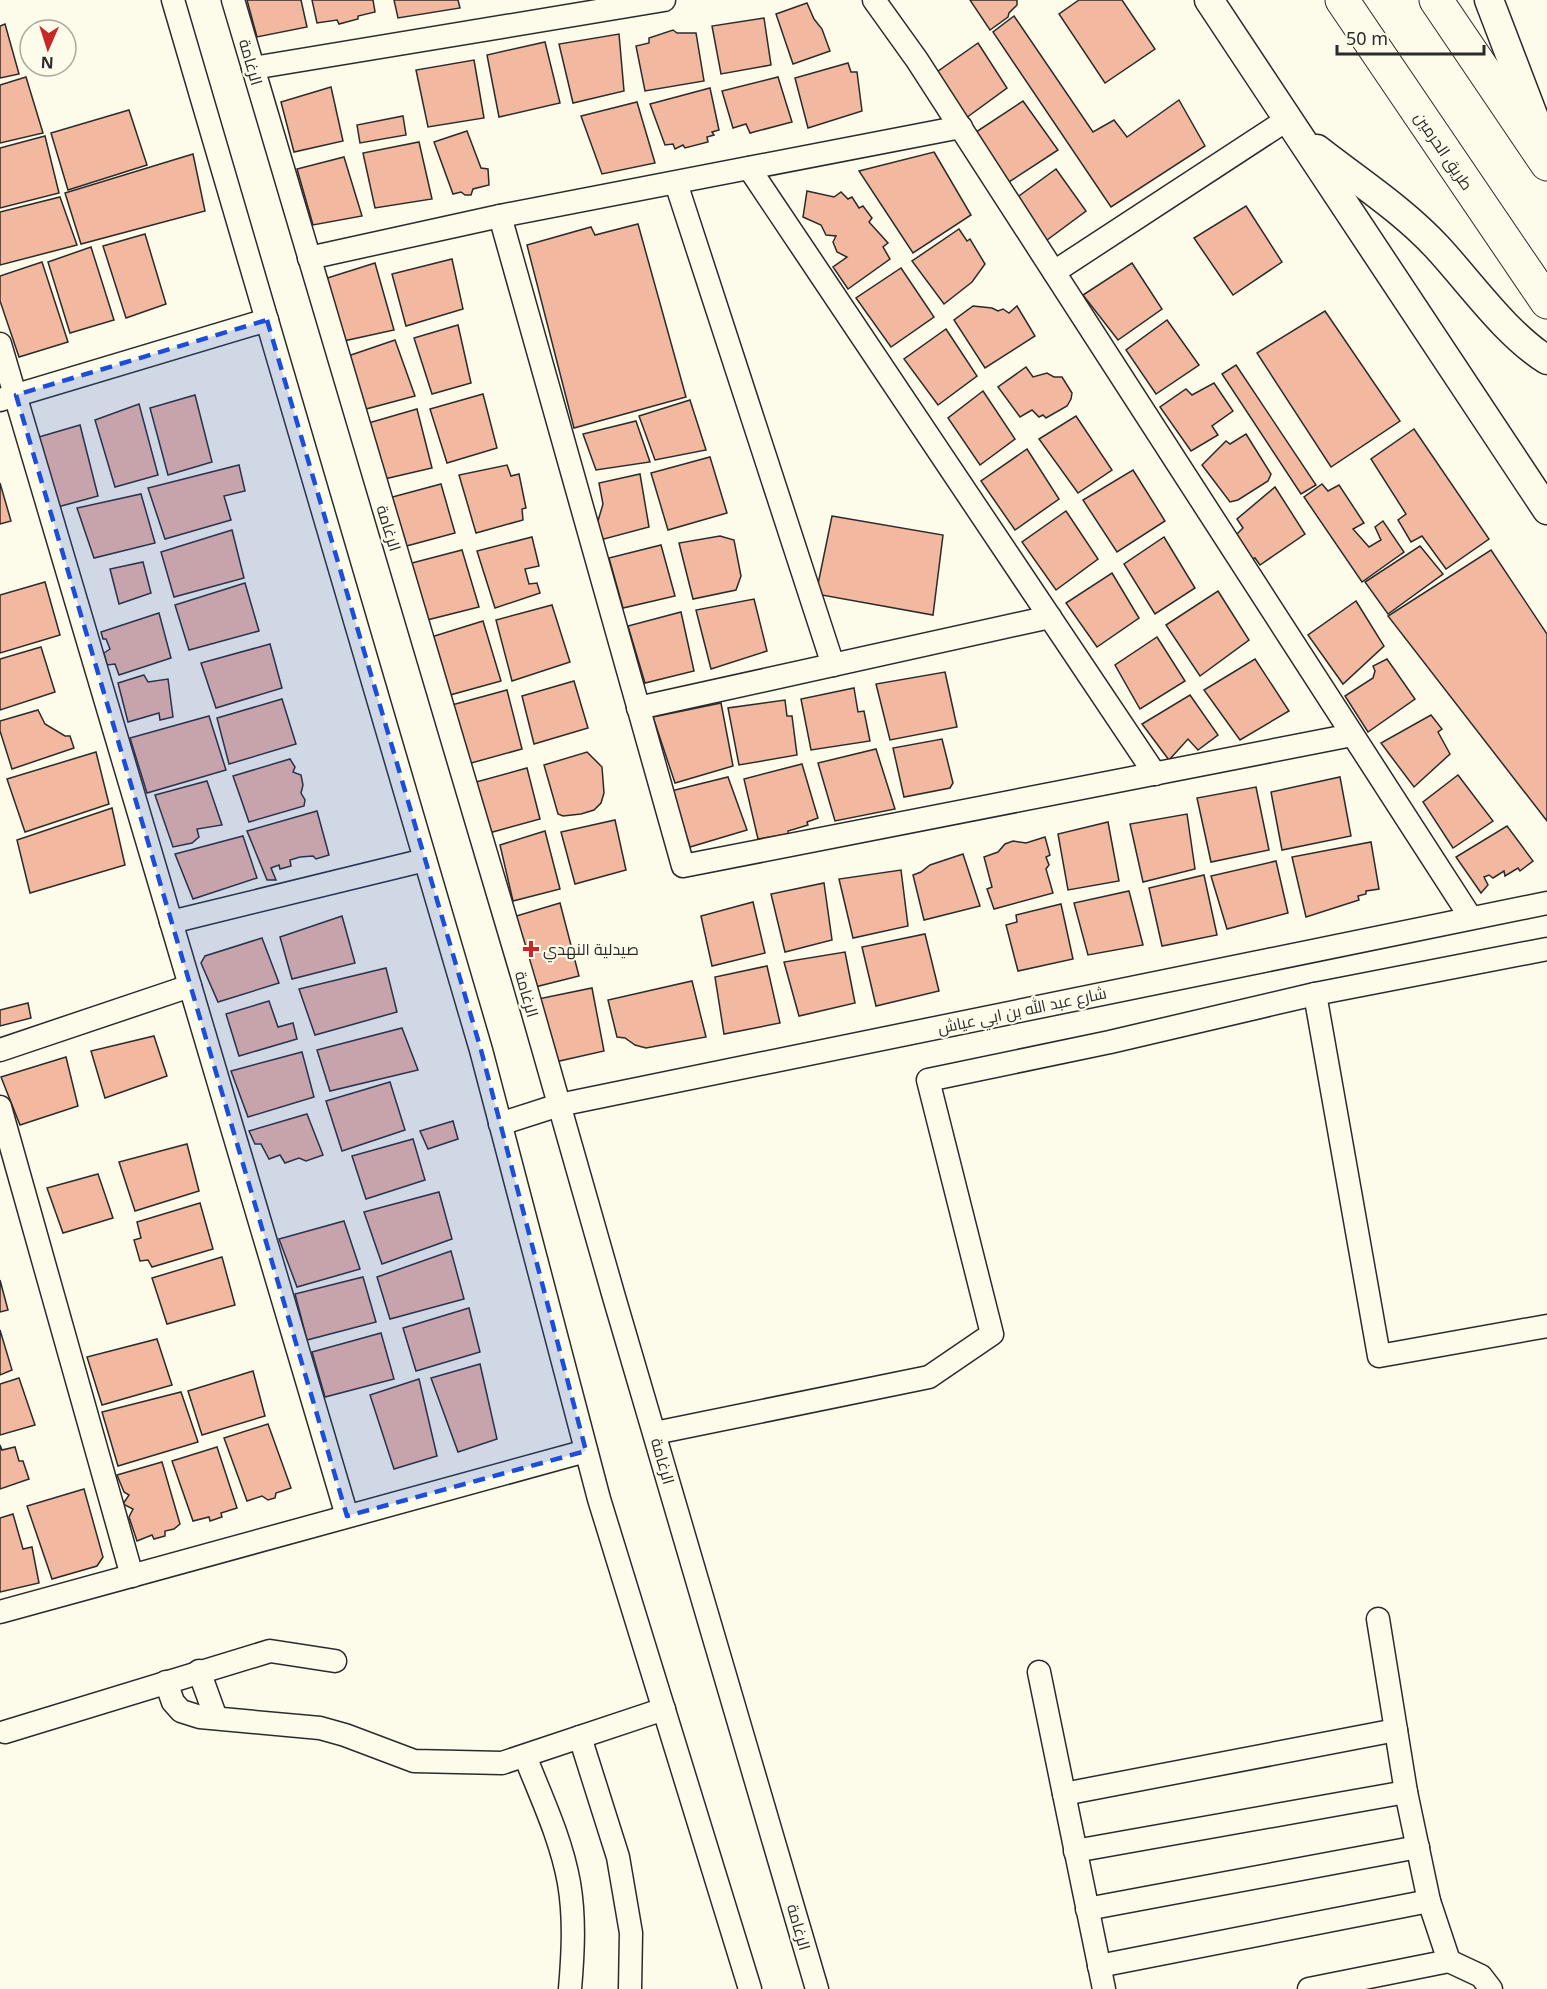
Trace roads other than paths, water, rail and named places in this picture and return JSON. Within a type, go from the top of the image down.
[{"type":"highway","name":"طريق الحرمين","points":[[1342,0],[1547,302]]},
{"type":"highway","points":[[1436,0],[1547,164]]},
{"type":"main road","points":[[1209,0],[1547,510]]},
{"type":"main road","points":[[1489,0],[1547,151]]},
{"type":"main road","points":[[1292,126],[1392,206],[1437,247],[1487,305],[1536,353],[1547,360]]},
{"type":"street","points":[[173,0],[481,1050],[586,1451],[750,1989]]},
{"type":"street","name":"الرغامة","points":[[233,0],[818,1989]]},
{"type":"street","points":[[253,68],[664,0]]},
{"type":"street","points":[[874,0],[961,127],[1471,918]]},
{"type":"street","points":[[1054,272],[1292,126]]},
{"type":"street","points":[[309,258],[500,216],[961,127]]},
{"type":"street","points":[[749,168],[1155,774]]},
{"type":"street","points":[[676,183],[833,665]]},
{"type":"street","points":[[500,216],[683,866],[1352,735]]},
{"type":"street","points":[[8,398],[267,320]]},
{"type":"street","points":[[0,344],[8,398],[171,922],[347,1516]]},
{"type":"street","points":[[638,708],[1050,617]]},
{"type":"street","points":[[171,922],[424,860]]},
{"type":"street","name":"شارع عبد الله بن ابي عياش","points":[[500,1124],[559,1105],[1547,903]]},
{"type":"street","points":[[655,1433],[929,1377],[992,1334],[928,1080],[1110,1042],[1315,994],[1547,950]]},
{"type":"street","points":[[0,1050],[190,986]]},
{"type":"street","points":[[1315,994],[1378,1356],[1547,1326]]},
{"type":"street","points":[[0,1107],[132,1576]]},
{"type":"street","points":[[0,1612],[586,1451]]},
{"type":"street","points":[[1378,1619],[1406,1792],[1429,1901],[1449,1961]]},
{"type":"street","points":[[5,1732],[270,1651],[335,1661]]},
{"type":"street","points":[[199,1671],[216,1718]]},
{"type":"street","points":[[1039,1672],[1104,1989]]},
{"type":"street","points":[[166,1682],[173,1702],[181,1712],[201,1717],[320,1728],[414,1761],[501,1764],[664,1709]]},
{"type":"street","points":[[1064,1794],[1396,1730]]},
{"type":"street","points":[[580,1737],[618,1857],[631,1933],[630,1989]]},
{"type":"street","points":[[525,1756],[558,1840],[569,1884],[574,1946],[570,1989]]},
{"type":"street","points":[[1076,1851],[1406,1792]]},
{"type":"street","points":[[1087,1909],[1418,1847]]},
{"type":"street","points":[[1099,1966],[1429,1901]]},
{"type":"street","points":[[1309,1989],[1449,1961],[1481,1976],[1491,1989]]},
{"type":"place","name":"صيدلية النهدي","points":[[531,949]]}]
